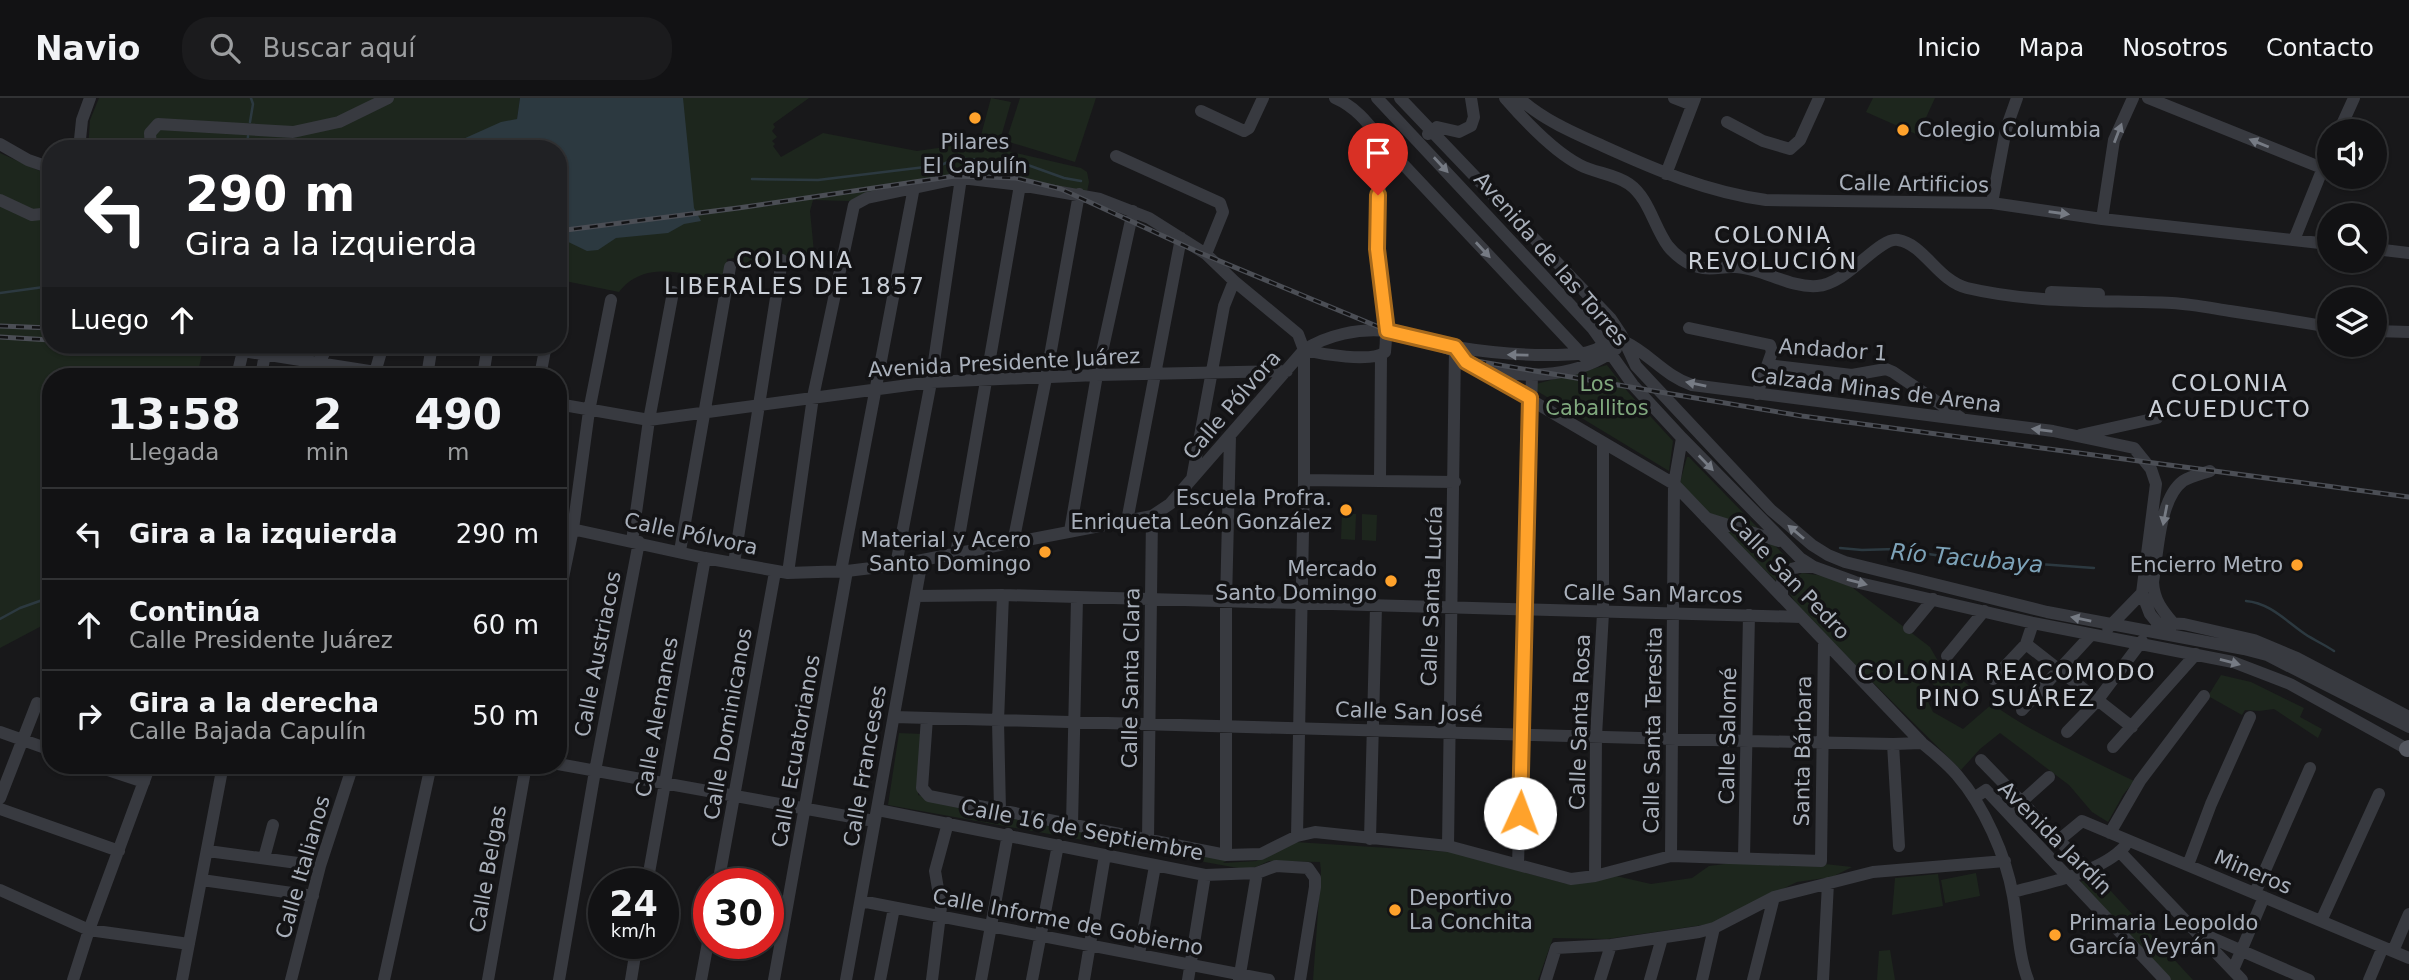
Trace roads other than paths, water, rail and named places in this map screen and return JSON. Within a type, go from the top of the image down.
[{"type":"street","points":[[80,140],[82,120],[90,98]]},
{"type":"street","points":[[150,140],[150,133],[158,124],[293,132],[339,122],[388,98]]},
{"type":"street","points":[[1201,111],[1244,131],[1249,128],[1264,98]]},
{"type":"street","points":[[1335,98],[1353,107],[1386,146],[1586,359]]},
{"type":"street","name":"Avenida de las Torres","points":[[1377,98],[1593,329],[1633,385],[1682,438],[1784,542],[1814,567],[1855,582],[2033,623],[2233,662],[2290,684],[2408,749]]},
{"type":"street","name":"Avenida de las Torres","points":[[1401,98],[1585,291],[1623,338],[1636,366],[1710,446],[1771,510],[1828,555],[1912,579],[2112,625],[2230,633],[2275,647],[2409,717]]},
{"type":"street","points":[[1420,142],[1437,127],[1455,132],[1467,129],[1474,117],[1471,98]]},
{"type":"street","points":[[1505,98],[1524,119],[1570,159],[1586,168],[1623,180],[1633,187],[1668,246],[1696,266],[1707,269],[1739,267],[1807,286],[1824,285],[1840,279],[1885,243],[1898,240],[1913,247],[1948,280],[1995,293],[2073,302],[2186,304],[2317,325]]},
{"type":"street","name":"Calle Artificios","points":[[1519,98],[1553,122],[1666,174],[1715,191],[1766,200],[1992,203],[2102,219],[2317,243]]},
{"type":"street","points":[[1666,174],[1694,102],[1674,98]]},
{"type":"street","points":[[1727,122],[1763,141],[1790,149],[1800,140],[1819,98]]},
{"type":"street","points":[[1992,203],[2006,129],[2017,98]]},
{"type":"street","points":[[2102,219],[2114,140],[2133,98]]},
{"type":"street","points":[[2148,98],[2317,166]]},
{"type":"street","points":[[2344,119],[2354,98]]},
{"type":"street","points":[[0,144],[42,165]]},
{"type":"street","points":[[1380,479],[1381,356],[1385,352],[1387,331],[1377,249],[1377,209],[1386,146]]},
{"type":"street","points":[[1116,156],[1220,203],[1223,212],[1206,254]]},
{"type":"street","points":[[895,565],[931,382],[961,178]]},
{"type":"street","points":[[914,187],[961,178],[1079,194],[1133,211],[1206,254],[1298,334],[1304,350],[1304,480],[1297,836]]},
{"type":"street","points":[[2294,240],[2317,181]]},
{"type":"street","points":[[956,554],[1020,185]]},
{"type":"street","name":"Calle Dominicanos","points":[[721,868],[782,572],[813,397],[851,212],[855,205],[867,198],[914,187]]},
{"type":"street","name":"Calle Ecuatorianos","points":[[774,980],[874,388],[914,187]]},
{"type":"street","points":[[1013,543],[1079,194]]},
{"type":"street","points":[[0,200],[32,215],[42,214]]},
{"type":"street","points":[[1070,531],[1097,374],[1133,211]]},
{"type":"street","points":[[1127,521],[1181,238]]},
{"type":"street","points":[[2387,250],[2409,253]]},
{"type":"street","points":[[734,564],[782,260]]},
{"type":"street","points":[[680,551],[730,267]]},
{"type":"street","points":[[1191,482],[1224,306],[1234,281]]},
{"type":"street","points":[[1995,293],[2017,291],[2183,298],[2317,317]]},
{"type":"street","name":"Calle Austriacos","points":[[559,980],[635,542],[649,420],[673,292]]},
{"type":"street","points":[[567,558],[589,411],[611,300]]},
{"type":"street","points":[[2387,325],[2409,325]]},
{"type":"street","points":[[1689,328],[1767,343],[1772,349],[1757,394]]},
{"type":"street","points":[[1304,350],[1317,341],[1333,337],[1355,332],[1387,331],[1455,347],[1517,356],[1586,359]]},
{"type":"street","points":[[2387,331],[2409,332]]},
{"type":"street","points":[[1473,366],[1504,373],[1550,374],[1608,350],[1623,338]]},
{"type":"street","name":"Calzada Minas de Arena","points":[[1623,338],[1641,349],[1664,372],[1682,382],[2077,436],[2133,448],[2151,469],[2156,484],[2142,593]]},
{"type":"street","name":"Calle San Pedro","points":[[1455,347],[1466,362],[1674,484],[1922,743],[1956,774],[1974,797],[2005,861],[2028,980]]},
{"type":"street","name":"Calle Santa Lucía","points":[[1448,846],[1455,347]]},
{"type":"street","name":"Calle Pólvora","points":[[567,528],[782,572],[844,571],[895,565],[1152,516],[1170,504],[1191,482],[1304,350],[1323,354],[1381,356]]},
{"type":"street","points":[[262,368],[265,354],[347,368]]},
{"type":"street","points":[[319,368],[323,354]]},
{"type":"street","name":"Andador 1","points":[[1768,365],[1852,375],[1886,369],[1965,421]]},
{"type":"street","name":"Avenida Presidente Juárez","points":[[567,406],[649,420],[931,382],[1097,374],[1287,371]]},
{"type":"street","points":[[1518,865],[1532,375]]},
{"type":"street","points":[[2077,436],[2157,418]]},
{"type":"street","points":[[1226,855],[1226,602],[1230,436]]},
{"type":"street","name":"Calle Santa Teresita","points":[[1671,856],[1674,484],[1682,438]]},
{"type":"street","name":"Calle Santa Rosa","points":[[1595,876],[1596,736],[1604,613],[1603,444]]},
{"type":"street","points":[[2173,629],[2157,602],[2153,582],[2165,509],[2168,499],[2181,482],[2210,471]]},
{"type":"street","points":[[1304,480],[1455,482]]},
{"type":"street","name":"Calle Santa Clara","points":[[1148,840],[1152,516]]},
{"type":"street","points":[[1706,518],[1784,542]]},
{"type":"street","name":"Calle Alemanes","points":[[650,868],[705,558]]},
{"type":"street","name":"Calle Franceses","points":[[846,980],[922,560]]},
{"type":"street","points":[[1782,596],[1782,582],[1787,570],[1814,567]]},
{"type":"street","points":[[2022,710],[2094,635],[2112,625],[2142,593]]},
{"type":"street","points":[[2067,732],[2097,701],[2153,629],[2142,593]]},
{"type":"street","points":[[1000,810],[998,721],[1003,595]]},
{"type":"street","name":"Calle San Marcos","points":[[916,596],[1003,595],[1801,617]]},
{"type":"street","points":[[1072,825],[1077,598]]},
{"type":"street","points":[[1909,628],[1933,599]]},
{"type":"street","points":[[1370,839],[1376,606]]},
{"type":"street","points":[[1947,656],[1984,611]]},
{"type":"street","name":"Calle Salomé","points":[[1744,858],[1749,615]]},
{"type":"street","points":[[1993,679],[2026,644],[2033,623]]},
{"type":"street","name":"Avenida de las Torres","points":[[2173,629],[2267,656],[2409,727]]},
{"type":"street","name":"Santa Bárbara","points":[[1744,858],[1821,861],[1824,642]]},
{"type":"street","points":[[2026,644],[2132,727]]},
{"type":"street","points":[[2113,747],[2196,654]]},
{"type":"street","points":[[2110,832],[2140,781],[2203,696]]},
{"type":"street","points":[[0,798],[37,703]]},
{"type":"street","name":"Calle San José","points":[[894,717],[1748,741],[1922,743]]},
{"type":"street","points":[[2188,865],[2211,804],[2250,717]]},
{"type":"street","points":[[927,718],[922,788],[929,796],[1226,855],[1261,854],[1297,836],[1315,832],[1448,846],[1571,879],[1595,876],[1671,856],[1744,858]]},
{"type":"street","points":[[0,732],[42,747]]},
{"type":"street","points":[[1893,744],[1899,846]]},
{"type":"street","name":"Avenida Jardín","points":[[1981,760],[2087,869]]},
{"type":"street","name":"Calle 16 de Septiembre","points":[[567,766],[805,809],[948,823],[1205,875],[1257,873],[1276,866],[1302,866],[1312,872],[1315,878],[1300,980]]},
{"type":"street","points":[[2238,975],[2241,951],[2260,895],[2310,768]]},
{"type":"street","points":[[120,774],[144,782]]},
{"type":"street","points":[[73,980],[147,774]]},
{"type":"street","points":[[182,980],[221,774]]},
{"type":"street","name":"Calle Italianos","points":[[291,980],[320,866],[350,774]]},
{"type":"street","points":[[384,980],[429,774]]},
{"type":"street","name":"Calle Belgas","points":[[488,980],[524,774]]},
{"type":"street","points":[[2008,813],[2049,777]]},
{"type":"street","name":"Avenida Jardín","points":[[1974,797],[1986,790],[2165,980]]},
{"type":"street","points":[[2321,921],[2379,794]]},
{"type":"street","points":[[0,809],[119,851]]},
{"type":"street","name":"Mineros","points":[[2059,840],[2082,821],[2409,958]]},
{"type":"street","points":[[932,980],[941,906],[935,871],[948,823]]},
{"type":"street","points":[[264,858],[273,825]]},
{"type":"street","points":[[981,980],[1008,834]]},
{"type":"street","points":[[2013,892],[2087,869],[2120,852],[2130,841]]},
{"type":"street","points":[[1031,980],[1058,845]]},
{"type":"street","points":[[208,851],[320,866]]},
{"type":"street","points":[[2120,852],[2238,975]]},
{"type":"street","points":[[1084,980],[1105,855]]},
{"type":"street","points":[[1546,980],[1556,948],[1611,945],[1686,935],[1714,928],[1774,897],[1873,872],[2005,861]]},
{"type":"street","points":[[1139,954],[1155,866]]},
{"type":"street","points":[[1240,977],[1257,873]]},
{"type":"street","points":[[1188,980],[1205,875]]},
{"type":"street","points":[[202,880],[313,896]]},
{"type":"street","points":[[1824,980],[1828,883]]},
{"type":"street","points":[[0,890],[89,930],[189,944]]},
{"type":"street","points":[[1753,980],[1774,897]]},
{"type":"street","name":"Calle Informe de Gobierno","points":[[861,901],[1139,954],[1240,977],[1269,980]]},
{"type":"street","points":[[880,980],[894,908]]},
{"type":"street","points":[[2369,980],[2409,914]]},
{"type":"street","points":[[1702,980],[1714,928]]},
{"type":"street","points":[[2196,931],[2309,980]]},
{"type":"street","points":[[1650,980],[1661,938]]},
{"type":"street","points":[[1600,980],[1611,945]]},
{"type":"street","points":[[1815,980],[1824,952]]},
{"type":"street","points":[[631,980],[634,959]]},
{"type":"street","points":[[701,980],[705,959]]},
{"type":"waterway","points":[[250,122],[253,104],[251,98]]},
{"type":"waterway","points":[[248,136],[248,140]]},
{"type":"waterway","name":"Río Tacubaya","points":[[752,179],[818,180],[941,165],[955,159],[968,159],[1025,164],[1081,181]]},
{"type":"waterway","name":"Río Tacubaya","points":[[0,293],[42,287]]},
{"type":"waterway","name":"Río Tacubaya","points":[[1840,548],[1895,549],[1955,558],[2094,568]]},
{"type":"waterway","points":[[0,619],[42,600]]},
{"type":"waterway","name":"Río Tacubaya","points":[[2246,601],[2263,605],[2334,651]]},
{"type":"railway","points":[[567,230],[955,176],[1016,178],[1061,189],[1198,252],[1403,337],[1470,360],[1802,416],[2409,497]]},
{"type":"railway","points":[[0,326],[42,328]]},
{"type":"railway","points":[[0,337],[42,339]]},
{"type":"place","name":"Pilares El Capulín","points":[[975,118]]},
{"type":"place","name":"Colegio Columbia","points":[[1903,130]]},
{"type":"place","name":"Escuela Profra. Enriqueta León González","points":[[1346,510]]},
{"type":"place","name":"Material y Acero Santo Domingo","points":[[1045,552]]},
{"type":"place","name":"Encierro Metro","points":[[2297,565]]},
{"type":"place","name":"Mercado Santo Domingo","points":[[1391,581]]},
{"type":"place","name":"Deportivo La Conchita","points":[[1395,910]]},
{"type":"place","name":"Primaria Leopoldo García Veyrán","points":[[2055,935]]},
{"type":"district","name":"COLONIA REVOLUCIÓN","points":[[1773,248]]},
{"type":"district","name":"COLONIA LIBERALES DE 1857","points":[[795,273]]},
{"type":"district","name":"COLONIA ACUEDUCTO","points":[[2230,396]]},
{"type":"district","name":"COLONIA REACOMODO PINO SUÁREZ","points":[[2007,685]]},
{"type":"park label","name":"Los Caballitos","points":[[1597,396]]}]
